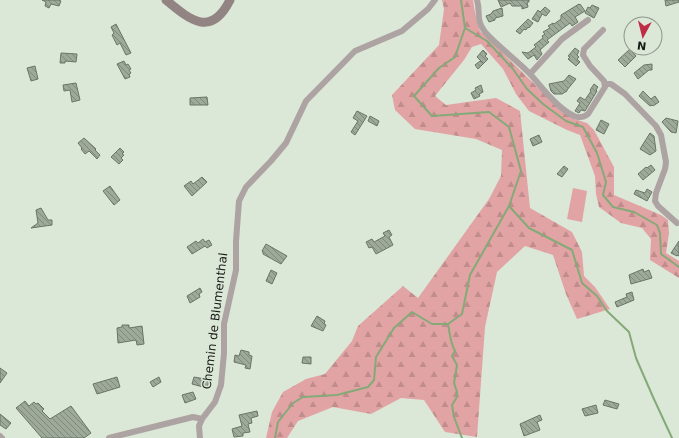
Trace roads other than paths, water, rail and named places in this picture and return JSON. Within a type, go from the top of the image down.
[{"type":"street","points":[[166,0],[192,20],[203,22],[216,19],[222,13],[230,0]]},
{"type":"street","name":"Chemin de Blumenthal","points":[[202,419],[215,402],[221,385],[224,353],[224,324],[236,270],[236,241],[239,201],[246,187],[286,143],[306,102],[355,51],[402,31],[428,9],[434,0]]},
{"type":"street","points":[[479,1],[479,21],[485,32],[530,74],[558,103],[572,115],[579,118],[588,114],[605,87],[604,81],[590,66],[583,55],[584,49],[603,30]]},
{"type":"street","points":[[530,74],[562,39],[588,20]]},
{"type":"street","points":[[605,84],[611,84],[625,94],[656,126],[661,135],[666,162],[656,193],[655,201],[658,206],[677,223]]},
{"type":"street","points":[[109,438],[192,417],[202,419],[200,426],[200,438]]},
{"type":"waterway","points":[[275,438],[278,422],[293,403],[303,397],[337,395],[368,387],[374,380],[376,357],[394,328],[412,312],[432,324],[448,324],[462,314],[470,275],[509,206],[521,171],[509,127],[489,112],[432,116],[414,96],[439,68],[455,57],[465,28],[461,0]]},
{"type":"waterway","points":[[465,28],[487,41],[513,69],[527,89],[543,104],[566,121],[583,127],[597,153],[606,182],[603,195],[613,207],[634,212],[657,225],[660,233],[661,254],[679,267]]},
{"type":"waterway","points":[[509,206],[529,228],[572,250],[582,283],[597,296],[607,311],[629,332],[636,358],[672,438]]},
{"type":"waterway","points":[[448,324],[451,341],[455,351],[452,356],[457,365],[454,383],[457,397],[452,405],[454,417],[462,438]]}]
